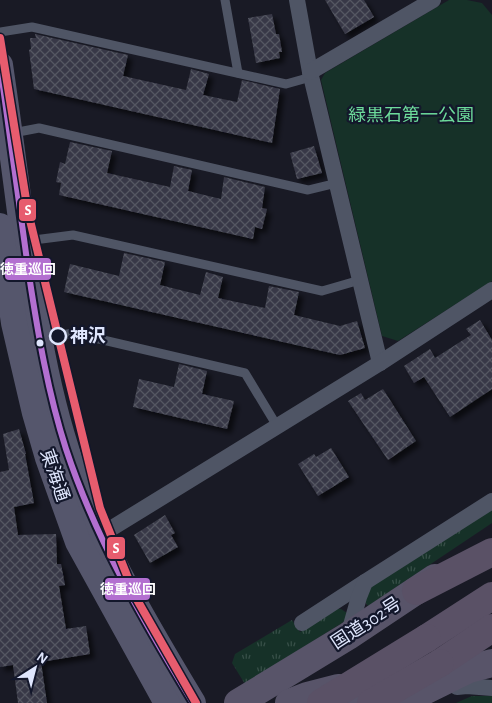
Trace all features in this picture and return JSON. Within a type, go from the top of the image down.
[{"type":"highway","name":"国道302号","points":[[238,703],[348,636],[492,540]]},
{"type":"highway","points":[[416,591],[492,552]]},
{"type":"highway","points":[[321,703],[492,596]]},
{"type":"highway","points":[[372,703],[440,663],[492,628]]},
{"type":"highway","points":[[289,703],[338,688],[369,692],[397,699],[414,696],[469,669],[492,663]]},
{"type":"highway","points":[[431,703],[492,668]]},
{"type":"main road","name":"東海通","points":[[0,65],[6,122],[39,340],[53,404],[76,476],[99,536],[131,598],[193,703]]},
{"type":"main road","name":"東海通","points":[[0,226],[19,349],[35,413],[78,542],[167,703]]},
{"type":"street","points":[[297,0],[310,74],[380,363]]},
{"type":"street","points":[[310,74],[433,0]]},
{"type":"street","points":[[99,536],[380,363],[492,290]]},
{"type":"street","points":[[302,623],[492,501]]},
{"type":"street","points":[[348,636],[365,582]]},
{"type":"street","points":[[457,687],[492,688]]},
{"type":"lane","points":[[225,0],[238,73]]},
{"type":"lane","points":[[0,32],[32,27],[286,84],[310,74]]},
{"type":"lane","points":[[6,122],[40,128],[308,190],[337,183]]},
{"type":"lane","points":[[24,241],[73,235],[322,291],[360,280]]},
{"type":"lane","points":[[39,340],[73,333],[245,373],[277,426]]},
{"type":"green space","name":"緑黒石第一公園","points":[[449,0],[467,0],[482,3],[492,15],[492,281],[398,341],[382,336],[321,80],[325,73]]},
{"type":"green space","points":[[492,507],[492,523],[368,606],[362,598],[374,583]]},
{"type":"green space","points":[[337,609],[347,613],[345,621],[245,684],[232,663],[235,654],[292,620],[300,632]]},
{"type":"green space","points":[[472,696],[492,696],[492,703],[456,703]]},
{"type":"building","points":[[325,0],[364,0],[374,17],[345,34]]},
{"type":"building","points":[[272,14],[276,34],[279,34],[282,52],[279,52],[280,58],[256,63],[248,18]]},
{"type":"building","points":[[35,34],[128,55],[123,76],[186,90],[191,69],[209,74],[203,95],[237,102],[242,80],[280,89],[272,143],[34,89],[29,50],[31,49],[30,38],[36,38]]},
{"type":"building","points":[[70,142],[112,151],[107,173],[170,187],[174,166],[192,170],[188,191],[221,199],[224,177],[265,187],[262,208],[267,209],[262,229],[255,227],[253,239],[59,195],[61,183],[56,182],[60,162],[65,164]]},
{"type":"building","points":[[314,146],[322,173],[297,179],[290,153]]},
{"type":"building","points":[[124,253],[165,262],[160,285],[200,295],[206,272],[223,277],[218,298],[265,308],[269,286],[299,292],[294,315],[340,326],[357,321],[365,348],[340,355],[64,292],[70,264],[119,276]]},
{"type":"building","points":[[480,320],[492,340],[492,389],[450,417],[424,377],[414,383],[404,366],[430,349],[435,358],[471,335],[466,329]]},
{"type":"building","points":[[179,364],[207,371],[202,394],[234,401],[227,429],[133,407],[139,379],[174,387]]},
{"type":"building","points":[[383,389],[416,441],[388,460],[348,401],[361,393],[365,400]]},
{"type":"building","points":[[19,429],[26,454],[34,503],[14,507],[18,535],[56,534],[57,564],[61,564],[65,585],[59,586],[66,629],[86,626],[90,654],[41,662],[47,703],[18,703],[13,665],[0,667],[0,472],[9,470],[3,434]]},
{"type":"building","points":[[331,448],[349,477],[318,496],[298,464],[314,454],[316,457]]},
{"type":"building","points":[[165,515],[175,533],[171,535],[178,547],[150,563],[134,535]]},
{"type":"transit line","name":"S","points":[[0,38],[28,212],[100,508],[136,598],[196,703]]},
{"type":"transit line","name":"徳重巡回","points":[[0,65],[36,319],[49,385],[66,449],[78,483],[106,548],[139,611],[193,703]]},
{"type":"place","name":"神沢","points":[[58,336]]}]
